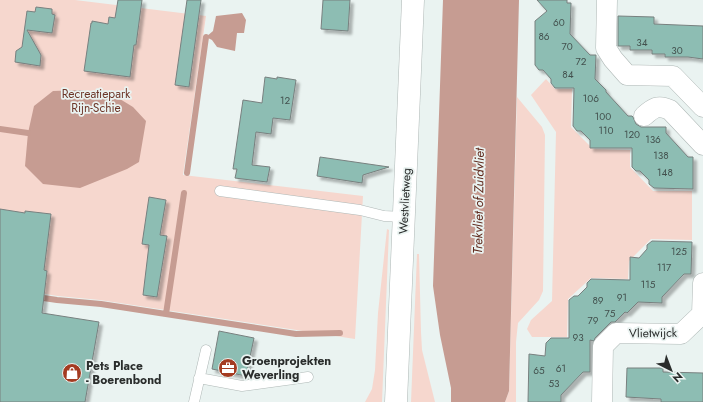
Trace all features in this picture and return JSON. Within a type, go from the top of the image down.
[{"type":"street","name":"Westvlietweg","points":[[396,402],[413,0]]},
{"type":"street","points":[[607,0],[606,48],[613,59],[627,75],[673,76],[703,107]]},
{"type":"street","points":[[644,116],[650,110],[658,107],[664,107],[670,110],[703,145]]},
{"type":"street","name":"Vlietwijck","points":[[602,402],[603,346],[616,333],[681,334],[702,314],[703,283]]},
{"type":"lane","points":[[220,191],[360,210],[384,216],[404,217]]},
{"type":"lane","points":[[194,402],[206,350]]},
{"type":"lane","points":[[199,378],[242,386],[308,377]]},
{"type":"green space","name":"Recreatiepark Rijn-Schie","points":[[0,0],[75,0],[206,16],[183,175],[363,196],[355,339],[100,300],[58,296],[0,287]]},
{"type":"green space","points":[[546,79],[555,89],[572,89],[571,127],[593,149],[630,150],[630,167],[653,191],[692,191],[692,240],[651,239],[629,261],[628,279],[591,278],[568,299],[567,337],[532,337],[527,329],[531,320],[552,301],[556,132],[531,95]]},
{"type":"green space","points":[[517,97],[542,127],[545,135],[543,291],[539,300],[518,323],[516,342],[516,402],[505,402],[509,391]]},
{"type":"green space","points":[[387,229],[389,230],[382,402],[365,402],[372,389],[375,370],[378,313]]},
{"type":"green space","points":[[417,254],[419,254],[422,350],[435,402],[411,402]]},
{"type":"water","name":"Trekvliet of Zuidvliet","points":[[443,0],[519,0],[509,391],[505,402],[451,402],[451,388],[440,335],[433,286]]},
{"type":"water","points":[[242,13],[246,20],[244,33],[237,33],[235,51],[217,47],[212,40],[206,37],[213,31],[216,16]]},
{"type":"water","points":[[81,90],[115,96],[133,107],[146,121],[139,162],[127,169],[80,188],[43,184],[25,166],[28,133],[34,106],[53,91]]},
{"type":"building","points":[[118,0],[142,0],[130,77],[84,71],[91,23],[92,21],[108,24],[109,17],[115,18]]},
{"type":"building","points":[[187,0],[201,0],[189,87],[175,85]]},
{"type":"building","points":[[323,0],[350,0],[348,31],[321,29]]},
{"type":"building","points":[[537,0],[567,0],[567,3],[571,3],[570,34],[590,55],[596,55],[595,79],[628,116],[633,117],[636,124],[641,127],[666,127],[666,133],[688,157],[693,157],[693,189],[654,188],[649,184],[649,180],[640,171],[636,171],[632,167],[632,148],[590,148],[590,140],[581,131],[577,131],[573,126],[574,88],[555,88],[551,83],[551,79],[543,70],[539,70],[535,65],[535,21],[547,11]]},
{"type":"building","points":[[36,7],[52,9],[52,14],[55,15],[52,33],[27,30],[41,55],[40,66],[15,62],[16,51],[22,47],[27,11],[35,12]]},
{"type":"building","points":[[618,16],[654,17],[654,24],[703,26],[703,59],[688,57],[665,57],[665,54],[652,54],[652,50],[630,50],[630,46],[618,46]]},
{"type":"building","points":[[265,77],[296,80],[290,120],[273,118],[271,134],[256,132],[252,165],[270,167],[267,182],[235,178],[237,169],[233,169],[243,100],[262,103]]},
{"type":"building","points":[[320,157],[389,167],[363,175],[362,183],[317,176]]},
{"type":"building","points":[[149,197],[166,200],[160,235],[167,236],[157,297],[143,295],[149,245],[142,244]]},
{"type":"building","points":[[0,209],[25,213],[25,211],[51,214],[44,270],[47,271],[42,313],[99,322],[85,402],[0,402]]},
{"type":"building","points":[[652,241],[692,242],[691,274],[684,274],[662,297],[662,303],[638,302],[615,322],[611,322],[595,338],[594,341],[590,340],[590,372],[583,372],[561,395],[561,402],[528,402],[529,354],[545,356],[546,343],[551,338],[569,338],[569,300],[574,296],[578,296],[587,287],[587,283],[591,279],[630,280],[630,257],[639,258],[647,249],[647,245]]},
{"type":"building","points":[[219,331],[254,338],[246,376],[212,369]]},
{"type":"building","points":[[627,368],[663,368],[663,372],[703,373],[703,402],[661,402],[661,399],[626,397]]},
{"type":"waterway","points":[[187,173],[206,37]]},
{"type":"waterway","points":[[0,129],[28,133]]},
{"type":"waterway","points":[[166,314],[184,193]]},
{"type":"waterway","points":[[37,297],[101,304],[296,334],[340,333]]},
{"type":"place","name":"Groenprojekten Weverling","points":[[228,368]]},
{"type":"place","name":"Pets Place - Boerenbond","points":[[72,373]]}]
